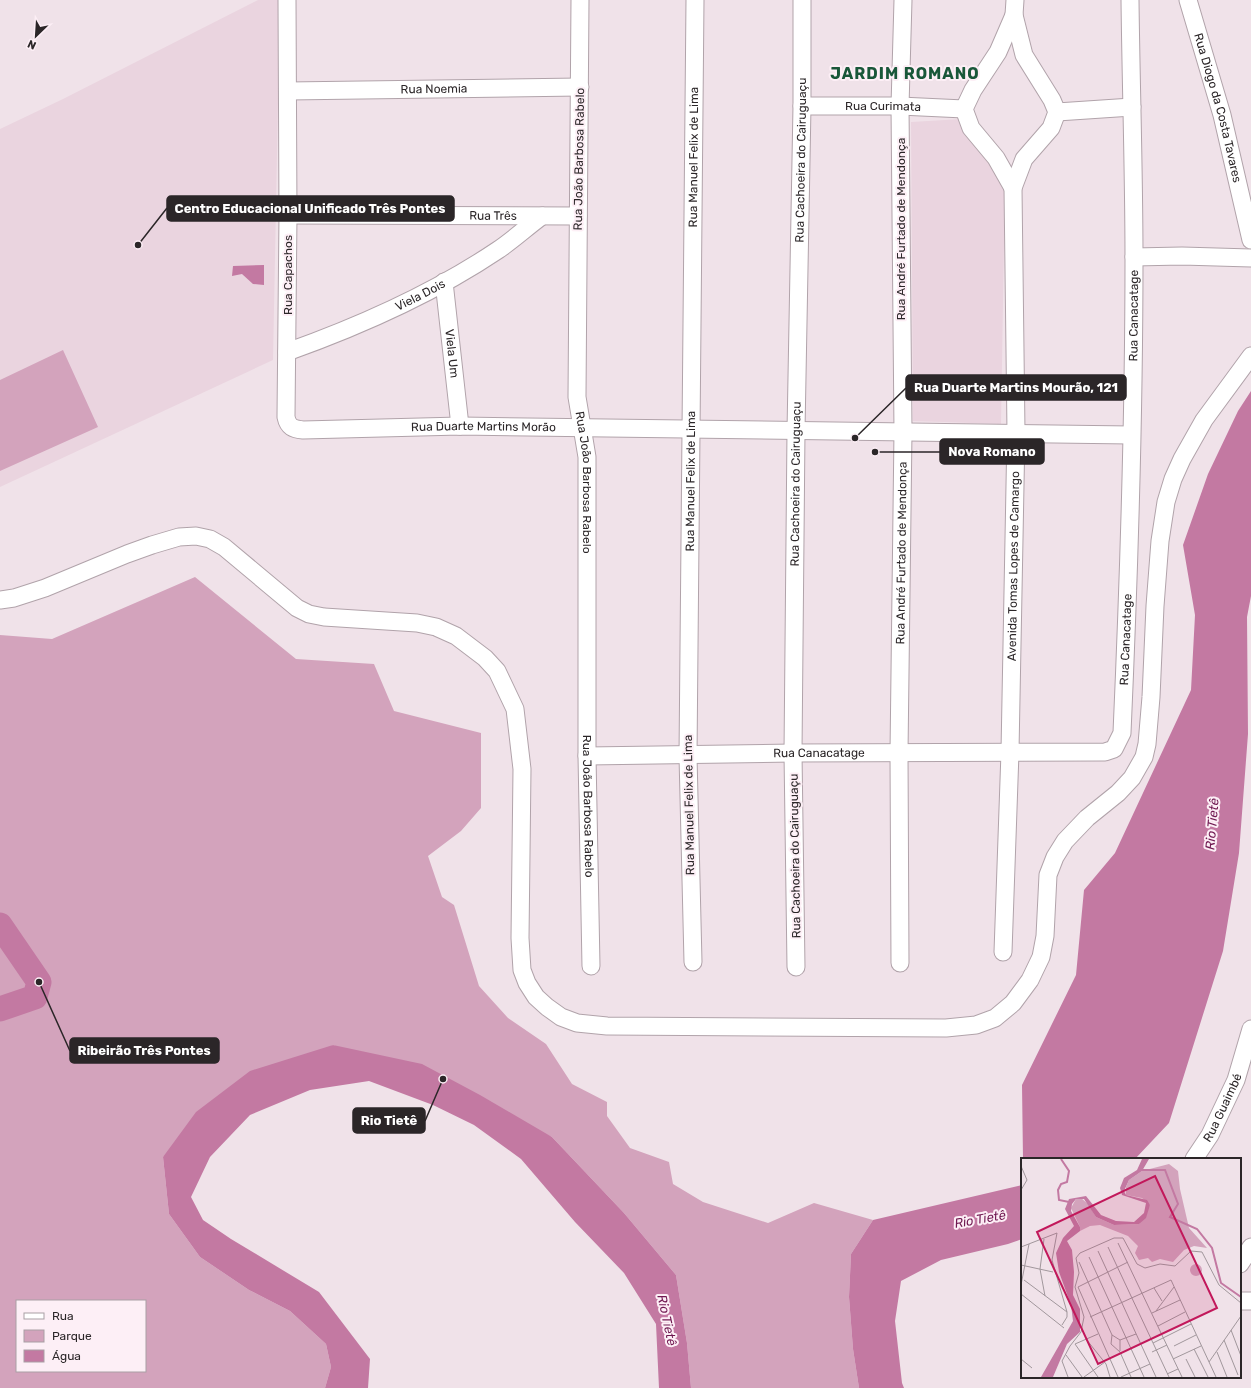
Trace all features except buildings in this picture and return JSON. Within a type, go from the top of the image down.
[{"type":"street","name":"Rua Capachos","points":[[287,0],[288,215],[286,417],[289,426],[292,428]]},
{"type":"street","name":"Rua João Barbosa Rabelo","points":[[580,0],[577,396],[587,457],[587,756],[590,966]]},
{"type":"street","name":"Rua Manuel Felix de Lima","points":[[692,962],[688,756],[695,0]]},
{"type":"street","name":"Rua Cachoeira do Cairuguaçu","points":[[796,967],[793,753],[796,431],[802,106],[802,0]]},
{"type":"street","name":"Rua André Furtado de Mendonça","points":[[900,963],[899,753],[903,431],[900,106],[903,0]]},
{"type":"street","name":"Rua Canacatage","points":[[587,756],[688,756],[793,753],[1105,752],[1114,749],[1122,734],[1128,591],[1132,435],[1134,258],[1130,0]]},
{"type":"street","name":"Rua Diogo da Costa Tavares","points":[[1188,0],[1222,115],[1251,240]]},
{"type":"street","points":[[1015,7],[1024,55],[1052,100],[1057,112],[1132,107]]},
{"type":"street","points":[[964,109],[973,90],[998,52],[1015,7]]},
{"type":"street","points":[[998,52],[1024,55]]},
{"type":"street","name":"Rua Noemia","points":[[288,91],[580,87]]},
{"type":"street","name":"Rua Curimata","points":[[802,106],[900,106],[964,109]]},
{"type":"street","name":"Avenida Tomas Lopes de Camargo","points":[[964,109],[971,128],[996,158],[1012,188]]},
{"type":"street","name":"Avenida Tomas Lopes de Camargo","points":[[1003,952],[1010,752],[1016,432],[1012,188],[1024,159],[1050,128],[1057,112]]},
{"type":"street","points":[[996,158],[1024,159]]},
{"type":"street","name":"Rua Três","points":[[288,215],[578,216]]},
{"type":"street","name":"Viela Dois","points":[[287,352],[335,335],[444,282],[498,250],[542,216]]},
{"type":"street","points":[[1134,258],[1182,256],[1251,258]]},
{"type":"street","name":"Viela Um","points":[[444,282],[460,426]]},
{"type":"street","points":[[0,600],[14,598],[45,588],[152,545],[179,537],[196,536],[210,539],[224,547],[297,608],[309,614],[324,617],[417,623],[436,627],[456,636],[485,658],[497,671],[515,709],[522,769],[520,930],[522,970],[527,983],[536,997],[561,1017],[577,1023],[607,1026],[946,1028],[976,1025],[995,1018],[1013,1003],[1030,980],[1041,957],[1045,936],[1048,875],[1055,857],[1065,842],[1087,818],[1118,793],[1132,778],[1144,757],[1147,744],[1152,697],[1155,606],[1160,541],[1166,502],[1173,479],[1182,459],[1204,420],[1251,356]]},
{"type":"street","name":"Rua Duarte Martins Morão","points":[[292,428],[303,430],[460,426],[582,427],[796,431],[1016,432],[1132,435]]},
{"type":"street","name":"Rua Guaimbé","points":[[1195,1158],[1210,1135],[1236,1080],[1251,1030]]},
{"type":"street","points":[[1241,1262],[1251,1247]]},
{"type":"shaded area","points":[[258,0],[280,0],[273,360],[0,487],[0,129],[63,99]]},
{"type":"shaded area","points":[[962,119],[1005,184],[1001,424],[913,421],[911,122]]},
{"type":"green space","points":[[63,350],[98,427],[0,471],[0,380]]},
{"type":"green space","points":[[195,577],[296,659],[374,664],[394,711],[481,733],[481,808],[461,831],[428,856],[442,897],[454,905],[479,986],[508,1018],[546,1044],[572,1084],[607,1102],[607,1116],[630,1148],[669,1162],[673,1184],[703,1202],[768,1223],[814,1203],[873,1220],[851,1254],[849,1297],[853,1349],[859,1388],[691,1388],[687,1343],[676,1275],[624,1213],[552,1137],[333,1045],[163,1157],[169,1214],[200,1257],[249,1290],[290,1311],[326,1344],[331,1367],[325,1388],[0,1388],[0,635],[52,639]]},
{"type":"water","points":[[264,265],[264,285],[253,284],[242,274],[232,276],[233,266]]},
{"type":"water","points":[[1251,391],[1251,596],[1247,617],[1248,734],[1239,853],[1223,951],[1169,1123],[1136,1158],[1023,1158],[1022,1085],[1076,975],[1084,890],[1115,853],[1191,690],[1195,615],[1183,545],[1208,474],[1238,411]]},
{"type":"water","points":[[333,1045],[422,1064],[480,1095],[552,1137],[624,1213],[676,1275],[687,1343],[691,1388],[659,1388],[656,1324],[624,1273],[575,1222],[521,1159],[474,1125],[433,1105],[369,1081],[310,1090],[250,1115],[210,1157],[191,1197],[203,1220],[231,1239],[319,1292],[370,1359],[368,1388],[325,1388],[331,1367],[326,1344],[290,1311],[249,1290],[200,1257],[169,1214],[163,1157],[196,1112],[250,1071]]},
{"type":"water","points":[[1021,1185],[1021,1239],[1008,1244],[941,1260],[901,1281],[895,1321],[902,1383],[904,1388],[859,1388],[853,1349],[849,1297],[851,1254],[873,1220]]},
{"type":"waterway","points":[[0,925],[39,982],[35,997],[0,1009]]},
{"type":"place","name":"Centro Educacional Unificado Três Pontes","points":[[138,245]]},
{"type":"place","name":"Rua Duarte Martins Mourão, 121","points":[[855,438]]},
{"type":"place","name":"Nova Romano","points":[[875,452]]},
{"type":"place","name":"Ribeirão Três Pontes","points":[[39,982]]},
{"type":"place","name":"Rio Tietê","points":[[443,1079]]},
{"type":"district","name":"JARDIM ROMANO","points":[[905,73]]}]
